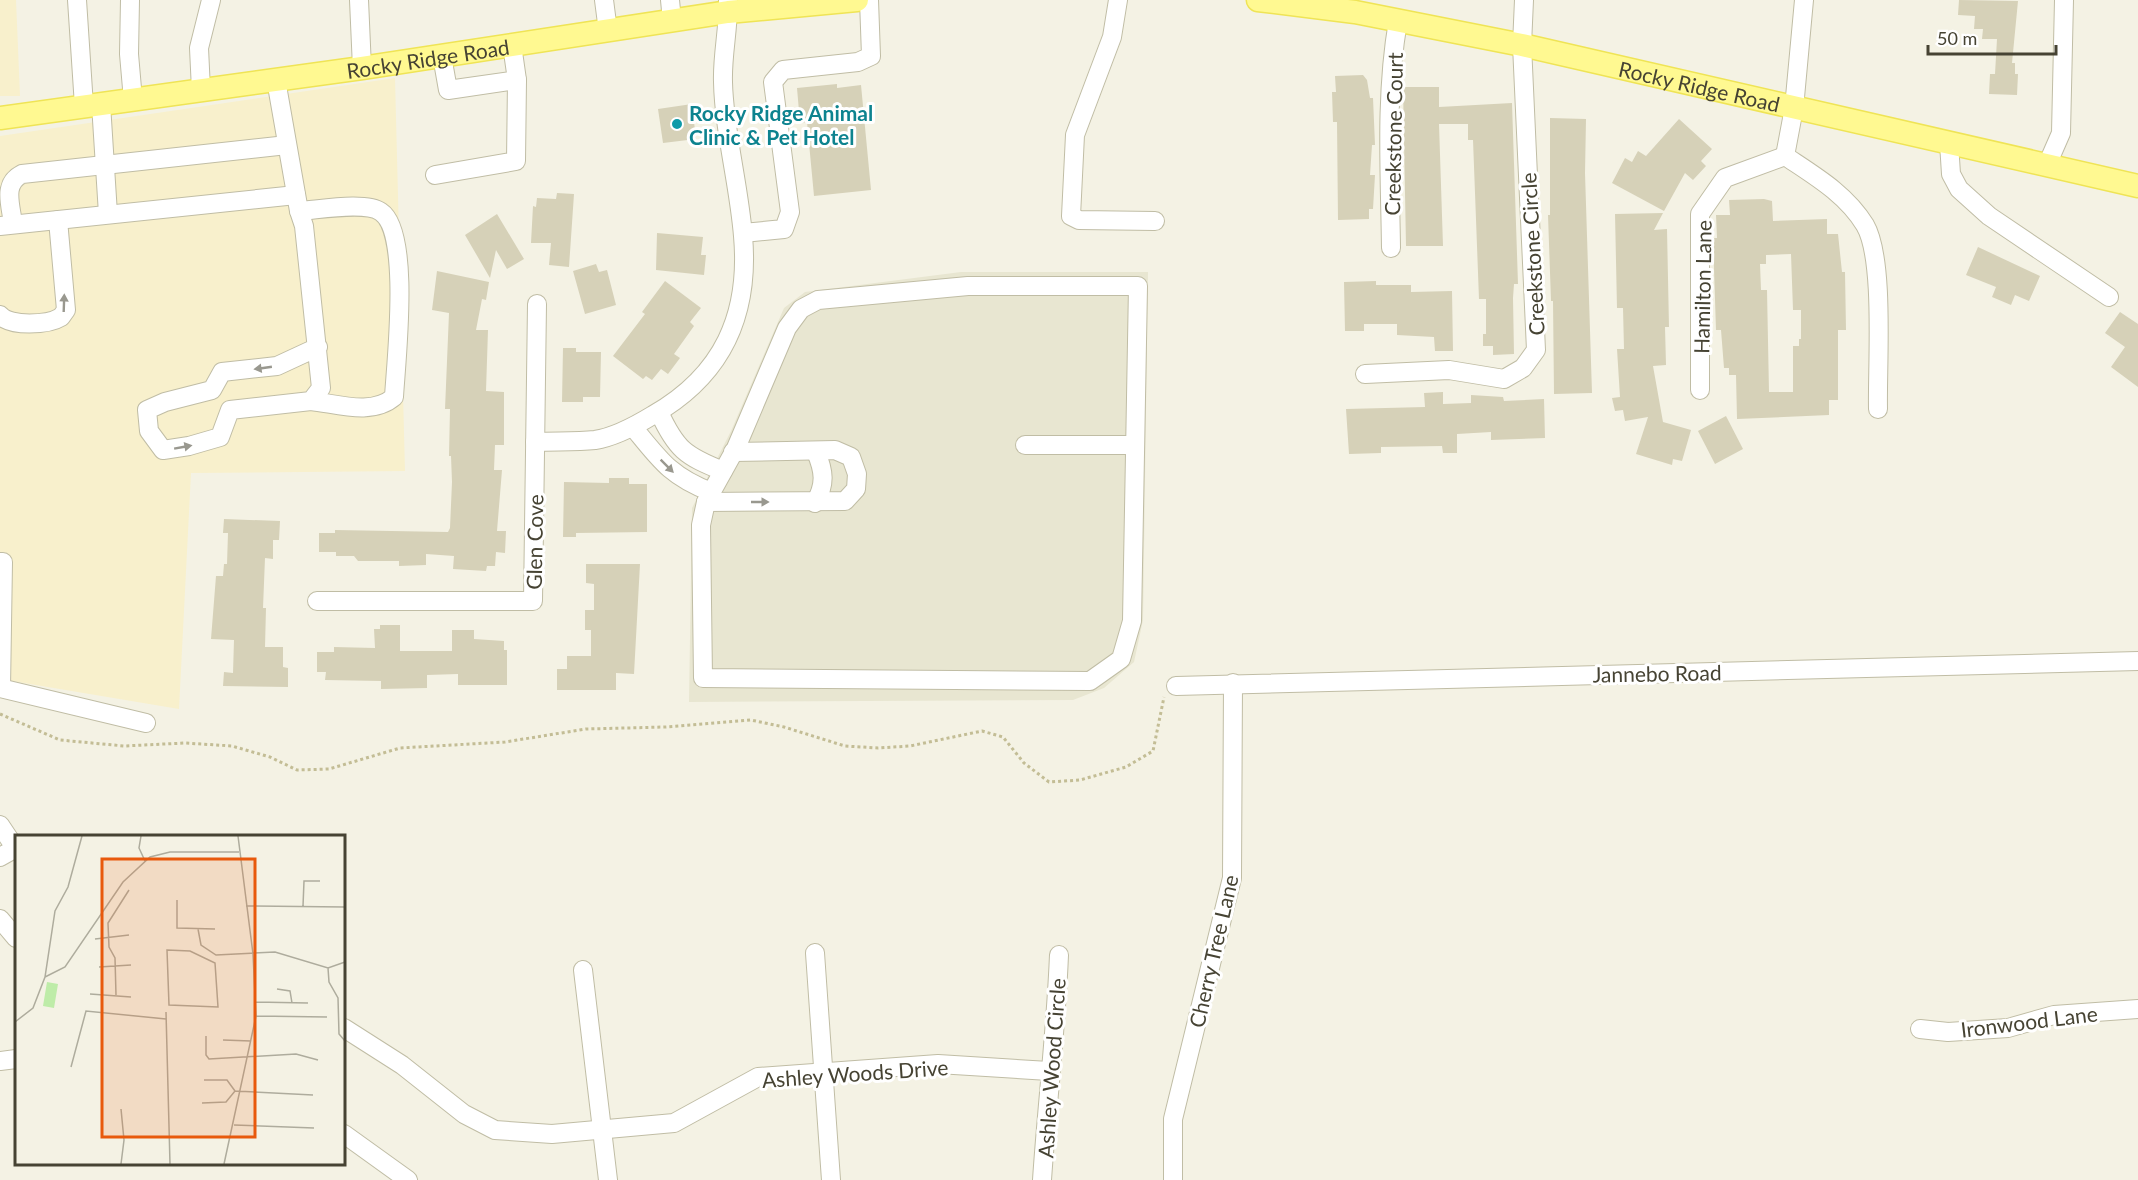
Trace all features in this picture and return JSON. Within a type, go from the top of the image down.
[{"type":"main road","name":"Rocky Ridge Road","points":[[0,118],[608,31],[671,10],[857,0]]},
{"type":"main road","name":"Rocky Ridge Road","points":[[1258,0],[1355,12],[1522,45],[2138,186]]},
{"type":"street","points":[[77,0],[104,165],[108,214]]},
{"type":"street","points":[[129,0],[129,54],[133,100]]},
{"type":"street","points":[[201,90],[199,48],[211,0]]},
{"type":"street","points":[[359,0],[362,68]]},
{"type":"street","points":[[604,0],[608,31]]},
{"type":"street","points":[[743,233],[784,229],[789,212],[773,82],[783,70],[858,62],[871,56],[869,0]]},
{"type":"street","points":[[1118,0],[1112,37],[1075,135],[1071,216],[1079,220],[1155,221]]},
{"type":"street","name":"Creekstone Circle","points":[[1365,374],[1449,370],[1504,379],[1523,368],[1536,350],[1522,45],[1524,0]]},
{"type":"street","points":[[1804,0],[1794,108],[1785,156],[1838,191],[1865,226],[1876,257],[1878,409]]},
{"type":"street","points":[[2048,165],[2061,133],[2064,0]]},
{"type":"street","points":[[535,442],[596,440],[633,427],[692,390],[713,367],[727,343],[739,303],[743,275],[743,233],[723,82],[728,6]]},
{"type":"street","name":"Creekstone Court","points":[[1391,248],[1389,98],[1398,21]]},
{"type":"street","points":[[435,175],[516,162],[517,80],[512,45]]},
{"type":"street","points":[[442,56],[447,90],[517,80]]},
{"type":"street","points":[[276,80],[304,226],[318,348],[321,388],[311,401]]},
{"type":"street","points":[[1949,143],[1951,174],[1959,189],[1989,216],[2109,297]]},
{"type":"street","points":[[231,410],[311,401],[374,409],[385,405],[394,397],[400,270],[396,232],[382,212],[366,207],[298,203],[108,214],[7,225],[8,186],[13,178],[22,174],[287,145]]},
{"type":"street","name":"Hamilton Lane","points":[[1700,390],[1700,214],[1725,178],[1785,156]]},
{"type":"street","points":[[0,315],[8,322],[49,322],[61,317],[66,310],[58,220]]},
{"type":"street","points":[[968,286],[1138,286],[1131,621],[1121,659],[1090,681],[703,678],[700,525],[708,497],[723,471],[734,452],[787,328],[801,309],[818,300],[968,286]]},
{"type":"street","name":"Glen Cove","points":[[317,601],[533,601],[537,304]]},
{"type":"street","points":[[231,410],[220,437],[189,446],[163,450],[149,431],[147,410],[165,402],[212,390],[222,372],[277,366],[318,348]]},
{"type":"street","points":[[212,390],[231,410]]},
{"type":"street","points":[[659,412],[672,440],[696,460],[723,471]]},
{"type":"street","points":[[633,427],[671,470],[708,497],[815,502],[845,501],[856,489],[856,474],[851,457],[835,450],[734,452]]},
{"type":"street","points":[[1025,445],[1135,445]]},
{"type":"street","points":[[815,502],[824,476],[816,452]]},
{"type":"street","points":[[0,562],[3,562],[1,688],[146,723]]},
{"type":"street","name":"Jannebo Road","points":[[1176,686],[2138,661]]},
{"type":"street","name":"Cherry Tree Lane","points":[[1173,1180],[1173,1119],[1232,878],[1233,683]]},
{"type":"street","points":[[0,825],[15,848]]},
{"type":"street","points":[[0,857],[15,850]]},
{"type":"street","points":[[0,919],[15,937]]},
{"type":"street","points":[[815,953],[831,1180]]},
{"type":"street","name":"Ashley Wood Circle","points":[[1042,1180],[1049,1071],[1056,1037],[1059,955]]},
{"type":"street","points":[[583,970],[608,1180]]},
{"type":"street","name":"Ironwood Lane","points":[[1920,1029],[1948,1032],[2008,1028],[2054,1014],[2138,1009]]},
{"type":"street","name":"Ashley Woods Drive","points":[[345,1029],[402,1065],[464,1114],[495,1130],[552,1134],[674,1123],[758,1077],[938,1064],[1049,1071]]},
{"type":"street","points":[[0,1061],[15,1059]]},
{"type":"street","points":[[345,1135],[408,1180]]},
{"type":"path","points":[[0,714],[60,740],[124,746],[185,743],[232,746],[270,757],[297,770],[329,769],[400,748],[506,742],[586,729],[664,727],[751,720],[784,727],[845,746],[878,748],[910,746],[982,731],[1003,737],[1024,763],[1049,782],[1080,780],[1114,770],[1154,751],[1165,690],[1176,686]]},
{"type":"shaded area","points":[[0,0],[16,0],[20,96],[0,96]]},
{"type":"shaded area","points":[[395,78],[405,471],[191,473],[179,709],[0,679],[0,136]]},
{"type":"shaded area","points":[[961,272],[1148,272],[1143,620],[1134,662],[1104,688],[1073,700],[689,702],[692,508],[731,431],[784,308],[805,292]]},
{"type":"building","points":[[1959,0],[2018,1],[2012,63],[2015,63],[2015,74],[2018,74],[2017,95],[1989,94],[1990,74],[1995,74],[1997,39],[1982,39],[1983,29],[1974,29],[1975,16],[1958,15]]},
{"type":"building","points":[[1363,75],[1367,80],[1370,98],[1373,98],[1375,145],[1372,145],[1370,175],[1375,175],[1373,209],[1369,209],[1369,219],[1338,220],[1337,122],[1333,122],[1332,92],[1336,92],[1335,76]]},
{"type":"building","points":[[837,84],[837,88],[861,85],[871,190],[814,196],[807,122],[800,123],[797,88]]},
{"type":"building","points":[[1403,87],[1439,87],[1439,107],[1512,103],[1518,284],[1514,284],[1513,298],[1514,354],[1493,355],[1493,346],[1483,346],[1483,334],[1486,334],[1486,299],[1479,299],[1473,140],[1468,140],[1468,124],[1439,124],[1443,246],[1406,246]]},
{"type":"building","name":"Rocky Ridge Animal Clinic & Pet Hotel","points":[[692,104],[696,139],[663,143],[658,109]]},
{"type":"building","points":[[1550,118],[1586,119],[1585,173],[1592,393],[1554,394],[1553,301],[1551,301],[1548,215],[1550,215]]},
{"type":"building","points":[[1679,119],[1712,149],[1701,161],[1706,166],[1693,180],[1685,173],[1664,211],[1612,183],[1625,158],[1632,162],[1638,151],[1646,156]]},
{"type":"building","points":[[557,193],[574,194],[569,267],[549,265],[551,243],[531,243],[533,206],[536,207],[537,198],[556,199]]},
{"type":"building","points":[[1764,199],[1772,201],[1773,221],[1827,219],[1827,234],[1838,234],[1842,272],[1845,272],[1846,330],[1838,330],[1838,400],[1829,400],[1829,415],[1737,419],[1736,375],[1729,375],[1729,368],[1724,368],[1721,330],[1716,330],[1713,238],[1717,238],[1716,215],[1730,215],[1729,200]],"holes":[[[1791,254],[1793,310],[1801,310],[1801,339],[1799,339],[1799,346],[1793,346],[1793,392],[1769,392],[1767,290],[1761,290],[1760,264],[1766,264],[1766,255]]]},
{"type":"building","points":[[1663,213],[1654,230],[1667,229],[1669,327],[1665,327],[1666,365],[1653,366],[1663,422],[1691,430],[1682,461],[1673,459],[1672,465],[1636,454],[1648,417],[1625,421],[1623,410],[1615,411],[1612,398],[1620,397],[1617,349],[1624,349],[1623,308],[1617,308],[1615,214]]},
{"type":"building","points":[[497,214],[524,259],[507,269],[496,250],[490,278],[465,235]]},
{"type":"building","points":[[657,233],[703,237],[701,255],[706,255],[704,275],[656,270]]},
{"type":"building","points":[[1978,247],[2040,276],[2029,301],[2015,295],[2011,305],[1992,297],[1996,287],[1966,275]]},
{"type":"building","points":[[596,264],[599,272],[607,270],[616,305],[585,314],[573,271]]},
{"type":"building","points":[[437,271],[489,282],[486,300],[482,299],[476,330],[488,330],[486,391],[504,392],[504,445],[495,445],[494,470],[502,470],[497,531],[506,531],[505,553],[496,552],[495,566],[487,566],[486,571],[453,569],[454,556],[426,554],[426,565],[399,566],[399,561],[358,561],[354,556],[336,556],[336,552],[319,552],[319,533],[335,533],[335,530],[448,532],[450,528],[452,482],[451,456],[449,456],[450,409],[445,409],[449,313],[432,310]]},
{"type":"building","points":[[665,281],[701,308],[690,322],[694,326],[674,354],[680,358],[668,374],[661,369],[652,380],[646,376],[643,379],[613,356],[645,314],[642,312]]},
{"type":"building","points":[[1376,281],[1376,285],[1411,285],[1411,292],[1452,291],[1453,351],[1435,351],[1434,337],[1397,335],[1397,324],[1364,324],[1364,331],[1345,331],[1344,282]]},
{"type":"building","points":[[2120,312],[2138,324],[2138,387],[2111,367],[2125,347],[2105,333]]},
{"type":"building","points":[[563,348],[576,348],[576,352],[601,352],[600,397],[583,397],[583,402],[562,402]]},
{"type":"building","points":[[1443,392],[1443,404],[1471,403],[1471,395],[1503,397],[1504,401],[1544,399],[1545,438],[1491,440],[1491,432],[1457,434],[1457,453],[1443,453],[1442,446],[1381,447],[1381,453],[1349,454],[1346,409],[1425,407],[1424,393]]},
{"type":"building","points":[[1726,416],[1743,449],[1715,464],[1698,431]]},
{"type":"building","points":[[609,478],[629,478],[629,484],[647,484],[647,532],[576,533],[576,537],[563,537],[564,482],[609,483]]},
{"type":"building","points":[[224,519],[280,521],[279,540],[273,540],[273,559],[265,558],[263,608],[266,608],[265,647],[283,647],[283,667],[288,668],[288,687],[223,686],[224,672],[233,673],[234,640],[211,639],[216,576],[223,576],[224,564],[227,564],[228,533],[223,533]]},
{"type":"building","points":[[586,564],[640,564],[634,674],[616,673],[616,690],[557,690],[557,669],[567,669],[567,656],[591,656],[591,630],[585,630],[585,610],[594,610],[594,584],[586,583]]},
{"type":"building","points":[[380,625],[400,625],[400,651],[452,651],[452,630],[474,630],[474,639],[504,641],[504,650],[507,650],[507,685],[458,685],[458,674],[427,675],[427,688],[381,689],[381,681],[325,680],[326,672],[317,672],[317,652],[334,652],[334,647],[375,648],[374,629],[380,629]]},
{"type":"place","name":"Rocky Ridge Animal Clinic & Pet Hotel","points":[[677,124]]}]
